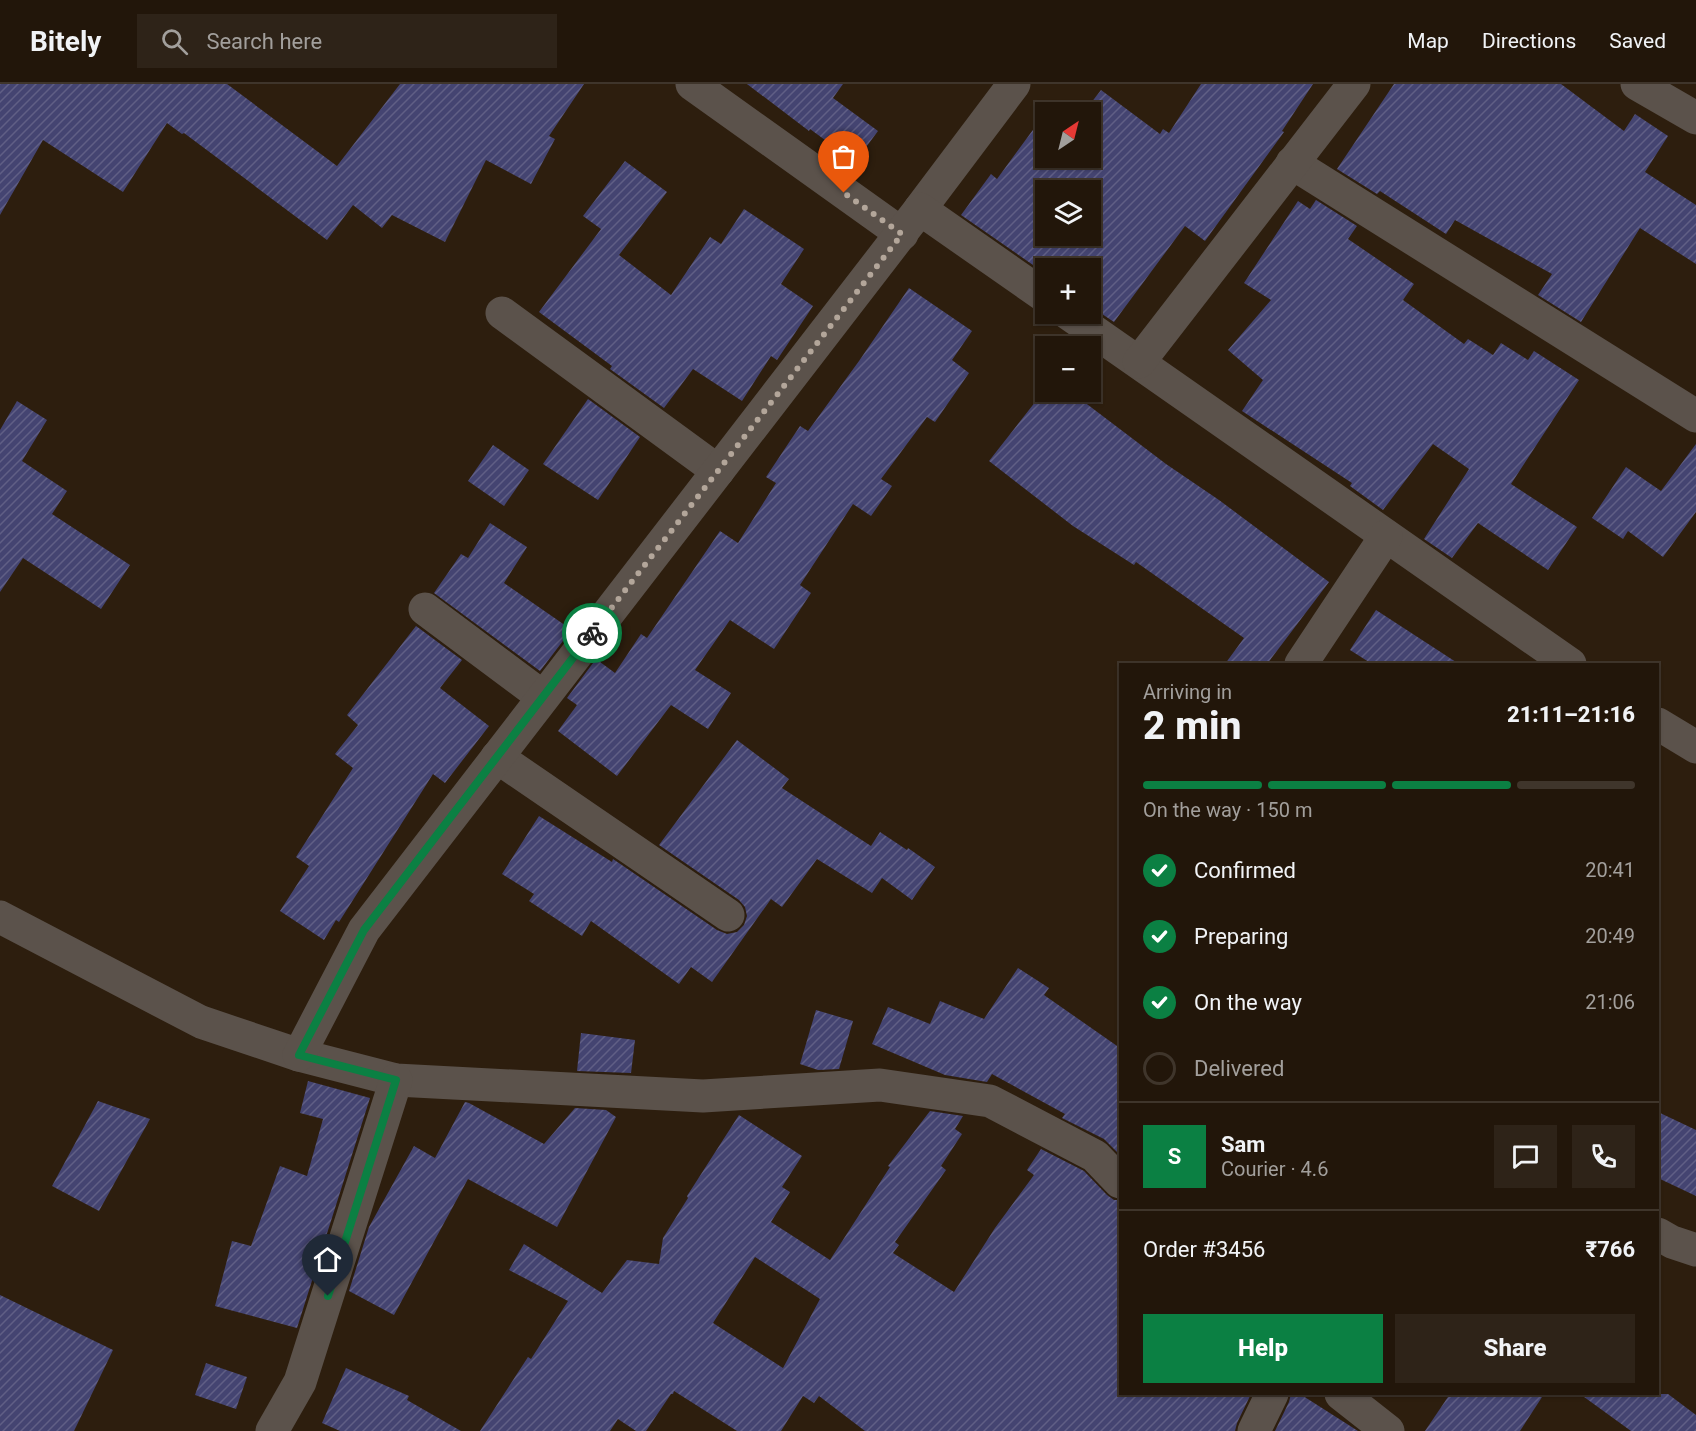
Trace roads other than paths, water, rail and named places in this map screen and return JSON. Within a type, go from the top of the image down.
[{"type":"street","points":[[692,84],[911,222],[1035,291]]},
{"type":"street","points":[[299,1055],[364,930],[911,222],[1014,84]]},
{"type":"street","points":[[1139,363],[1354,84]]},
{"type":"street","points":[[1637,84],[1696,118]]},
{"type":"street","points":[[1292,163],[1696,416]]},
{"type":"street","points":[[502,313],[718,471]]},
{"type":"street","points":[[1083,324],[1569,663]]},
{"type":"street","points":[[1302,663],[1386,536]]},
{"type":"street","points":[[424,609],[543,698]]},
{"type":"street","points":[[1659,725],[1696,747]]},
{"type":"street","points":[[497,757],[728,915]]},
{"type":"street","points":[[0,917],[201,1022],[299,1055],[396,1080],[703,1096],[880,1085],[990,1101],[1095,1156],[1119,1181]]},
{"type":"street","points":[[272,1431],[300,1382],[396,1080]]},
{"type":"street","points":[[1659,1235],[1672,1242],[1696,1250]]},
{"type":"street","points":[[1254,1431],[1272,1395]]},
{"type":"street","points":[[1342,1395],[1388,1431]]}]
